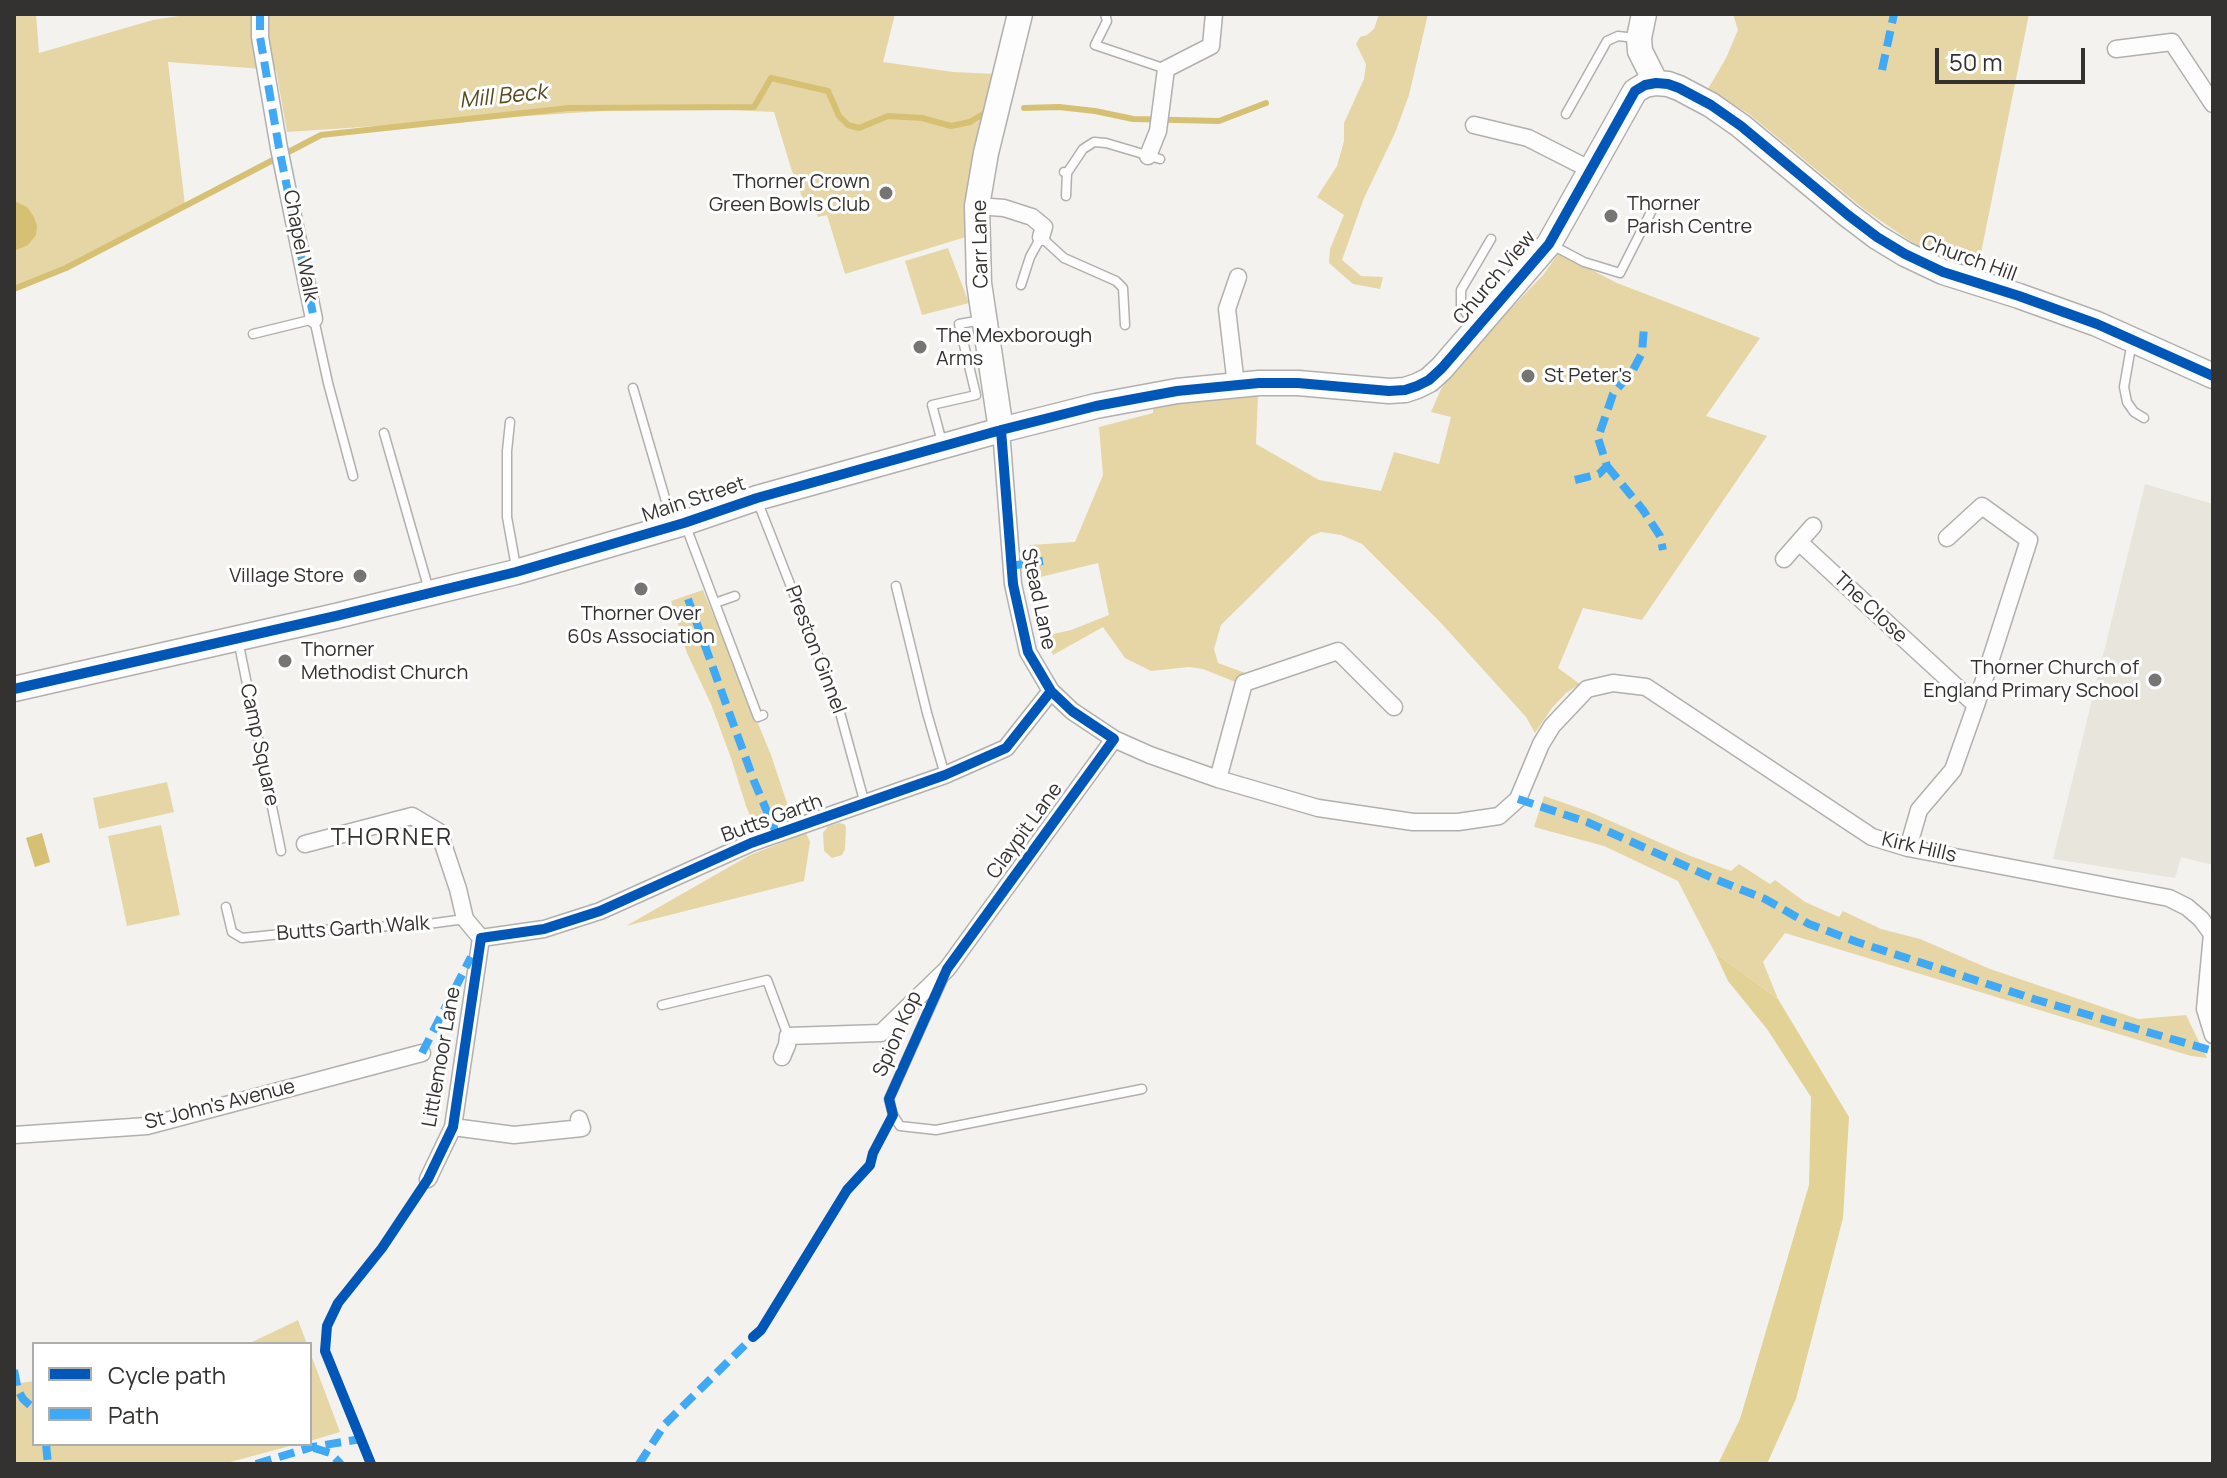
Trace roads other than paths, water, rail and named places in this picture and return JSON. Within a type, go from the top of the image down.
[{"type":"street","name":"Chapel Walk","points":[[260,14],[260,37],[314,319]]},
{"type":"street","name":"Carr Lane","points":[[1001,430],[979,283],[977,206],[986,153],[1020,14]]},
{"type":"street","points":[[1154,158],[1166,69],[1211,46],[1214,14]]},
{"type":"street","points":[[1644,14],[1640,51],[1656,83]]},
{"type":"street","points":[[2116,49],[2172,42],[2213,104]]},
{"type":"street","name":"Church View","points":[[1389,391],[1405,390],[1429,380],[1478,328],[1549,244],[1635,91],[1656,83]]},
{"type":"street","name":"Church Hill","points":[[1656,83],[1679,88],[1711,105],[1741,126],[1848,215],[1905,254],[1943,272],[2097,324],[2213,376]]},
{"type":"street","points":[[1474,125],[1528,138],[1589,169]]},
{"type":"street","points":[[977,206],[1004,208],[1032,217],[1044,227],[1041,237]]},
{"type":"street","points":[[1236,385],[1227,309],[1238,277]]},
{"type":"street","name":"Main Street","points":[[14,689],[516,572],[679,525],[757,498],[1096,406],[1177,391],[1236,385],[1298,383],[1389,391]]},
{"type":"street","name":"Stead Lane","points":[[1001,430],[1013,584],[1028,652],[1051,691],[1072,711],[1114,739],[1150,755],[1218,779],[1318,808],[1413,822],[1458,822],[1499,816],[1518,799]]},
{"type":"street","points":[[1908,848],[1919,810],[1953,770],[2029,540],[1982,506],[1947,538]]},
{"type":"street","points":[[1784,559],[1813,526]]},
{"type":"street","name":"The Close","points":[[1799,542],[1976,705]]},
{"type":"street","points":[[1218,779],[1244,683],[1338,651],[1394,707]]},
{"type":"street","name":"Kirk Hills","points":[[1518,799],[1552,726],[1587,689],[1613,683],[1646,687],[1872,837],[1908,848],[2169,898],[2187,907],[2212,934],[2205,1009],[2213,1035]]},
{"type":"street","name":"Butts Garth","points":[[481,938],[544,929],[600,911],[751,843],[945,775],[1006,748],[1051,691]]},
{"type":"street","name":"Claypit Lane","points":[[788,1036],[881,1033],[947,969],[1114,739]]},
{"type":"street","points":[[305,844],[412,816],[439,832],[465,919],[481,938]]},
{"type":"street","name":"Littlemoor Lane","points":[[428,1179],[453,1127],[481,938]]},
{"type":"street","points":[[782,1057],[788,1036]]},
{"type":"street","name":"St John's Avenue","points":[[14,1135],[147,1126],[422,1053]]},
{"type":"street","points":[[453,1127],[514,1135],[582,1128],[579,1119]]},
{"type":"lane","points":[[1105,14],[1107,21],[1095,45],[1166,69]]},
{"type":"lane","points":[[1566,114],[1607,41],[1618,36],[1639,38]]},
{"type":"lane","points":[[1066,196],[1065,172],[1083,149],[1094,142],[1154,158]]},
{"type":"lane","points":[[1549,244],[1584,262],[1620,273],[1653,208]]},
{"type":"lane","points":[[1021,285],[1030,257],[1041,237],[1064,258],[1116,281],[1123,288],[1125,325]]},
{"type":"lane","points":[[1478,328],[1465,314],[1459,298],[1464,282],[1491,239]]},
{"type":"lane","points":[[253,334],[314,319]]},
{"type":"lane","name":"Chapel Walk","points":[[314,319],[353,476]]},
{"type":"lane","points":[[943,447],[932,405],[976,395],[959,324],[984,319]]},
{"type":"lane","points":[[2132,340],[2124,387],[2127,402],[2134,412],[2144,418]]},
{"type":"lane","points":[[633,388],[679,525],[715,603],[758,717],[763,715]]},
{"type":"lane","points":[[510,422],[507,517],[516,572]]},
{"type":"lane","points":[[384,433],[430,593]]},
{"type":"lane","name":"Preston Ginnel","points":[[757,498],[839,709],[866,804]]},
{"type":"lane","points":[[896,586],[945,775]]},
{"type":"lane","points":[[715,603],[735,596]]},
{"type":"lane","name":"Camp Square","points":[[237,639],[281,851]]},
{"type":"lane","name":"Butts Garth Walk","points":[[226,907],[232,932],[242,938],[465,919]]},
{"type":"lane","name":"Spion Kop","points":[[947,969],[889,1099],[900,1126],[936,1130],[1142,1089]]},
{"type":"lane","points":[[662,1005],[767,980],[788,1036]]},
{"type":"waterway","name":"Mill Beck","points":[[14,289],[66,268],[321,135],[569,108],[754,107],[771,78],[828,91],[839,116],[848,125],[859,128],[888,116],[922,118],[951,126],[970,122],[988,111]]},
{"type":"waterway","points":[[1024,108],[1059,107],[1133,119],[1219,121],[1266,103]]},
{"type":"place","name":"Thorner Crown Green Bowls Club","points":[[886,193]]},
{"type":"place","name":"Thorner Parish Centre","points":[[1611,216]]},
{"type":"place","name":"The Mexborough Arms","points":[[920,347]]},
{"type":"place","name":"St Peter's","points":[[1528,376]]},
{"type":"place","name":"Village Store","points":[[360,576]]},
{"type":"place","name":"Thorner Over 60s Association","points":[[641,589]]},
{"type":"place","name":"Thorner Methodist Church","points":[[285,661]]},
{"type":"place","name":"Thorner Church of England Primary School","points":[[2155,680]]},
{"type":"district","name":"THORNER","points":[[392,838]]}]
